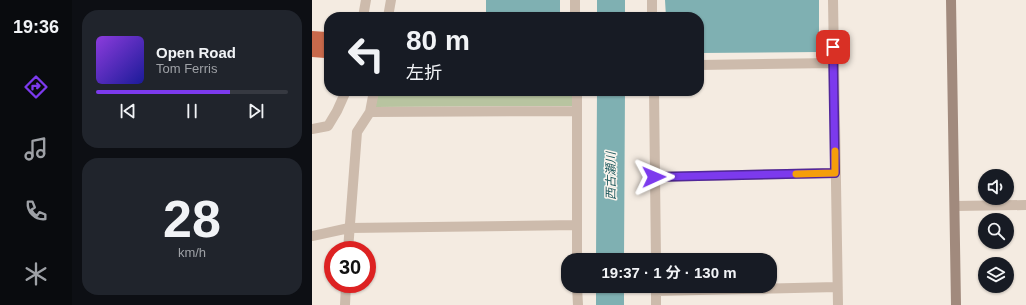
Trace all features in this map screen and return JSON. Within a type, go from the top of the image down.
[{"type":"street","points":[[364,12],[366,0]]},
{"type":"street","points":[[389,12],[391,0]]},
{"type":"street","points":[[575,0],[575,12]]},
{"type":"street","points":[[652,0],[652,12]]},
{"type":"street","points":[[833,0],[838,305]]},
{"type":"street","points":[[951,0],[956,305]]},
{"type":"street","points":[[704,65],[833,63]]},
{"type":"street","points":[[312,129],[328,126],[344,96]]},
{"type":"street","points":[[348,241],[357,132],[370,112],[373,96]]},
{"type":"street","points":[[577,96],[577,253]]},
{"type":"street","points":[[654,96],[656,253]]},
{"type":"street","points":[[370,112],[577,111]]},
{"type":"street","points":[[654,177],[835,173]]},
{"type":"street","points":[[955,206],[1026,206]]},
{"type":"street","points":[[312,236],[349,228],[577,225]]},
{"type":"street","points":[[777,287],[837,287]]},
{"type":"street","points":[[345,305],[346,293]]},
{"type":"street","points":[[577,293],[578,305]]},
{"type":"street","points":[[656,293],[656,305]]},
{"type":"green space","points":[[378,96],[572,96],[572,106],[375,107]]},
{"type":"water","points":[[486,0],[560,0],[560,12],[486,12]]},
{"type":"water","points":[[665,0],[819,0],[819,52],[704,53],[704,12],[666,12]]},
{"type":"building","points":[[312,31],[324,32],[324,58],[312,57]]},
{"type":"waterway","name":"西古瀬川","points":[[611,0],[611,12]]},
{"type":"waterway","name":"西古瀬川","points":[[610,253],[611,96]]},
{"type":"waterway","name":"西古瀬川","points":[[610,293],[610,305]]},
{"type":"slow traffic","points":[[796,174],[835,173],[835,151]]},
{"type":"route","points":[[654,177],[835,173],[833,47]]}]
